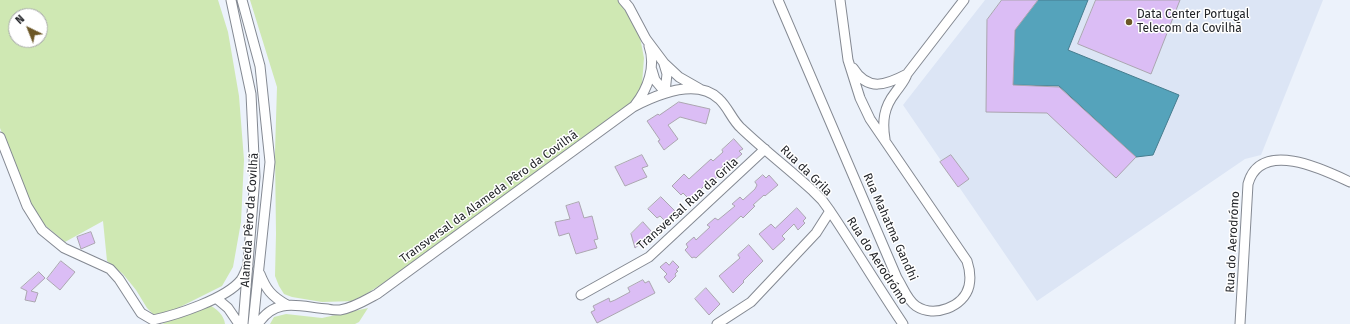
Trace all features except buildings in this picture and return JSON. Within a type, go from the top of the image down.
[{"type":"street","name":"Alameda Pêro da Covilhã","points":[[231,0],[251,94],[255,177],[243,324]]},
{"type":"street","name":"Alameda Pêro da Covilhã","points":[[242,0],[260,66],[270,162],[253,324]]},
{"type":"street","points":[[623,0],[629,7],[646,39],[651,53],[651,68],[648,82],[643,93],[633,107]]},
{"type":"street","name":"Rua Mahatma Gandhi","points":[[778,0],[897,278],[915,305],[925,311],[940,311],[952,307],[962,299],[969,287],[970,273],[967,261],[870,119],[860,98],[848,60],[840,0]]},
{"type":"street","points":[[886,142],[883,127],[885,111],[890,98],[964,0]]},
{"type":"street","name":"Rua da Grila","points":[[646,39],[664,63],[680,77],[719,99],[740,127],[813,191],[822,200],[830,212],[816,233],[751,302],[717,324]]},
{"type":"street","points":[[848,60],[858,76],[866,82],[874,84],[889,83],[907,74]]},
{"type":"street","points":[[664,63],[667,74],[665,92]]},
{"type":"street","points":[[651,68],[655,80],[665,92]]},
{"type":"street","name":"Transversal da Alameda Pêro da Covilhã","points":[[258,324],[268,311],[277,306],[286,305],[339,310],[359,304],[377,294],[633,107],[665,92],[682,89],[702,90]]},
{"type":"street","points":[[0,137],[27,206],[42,230],[64,248],[110,269],[119,279],[141,313],[153,320],[173,316],[216,298],[241,280],[248,266]]},
{"type":"street","name":"Transversal Rua da Grila","points":[[581,295],[649,257],[765,149]]},
{"type":"street","name":"Rua do Aerodrómo","points":[[1240,324],[1248,184],[1254,171],[1261,164],[1271,160],[1284,160],[1311,165],[1350,182]]},
{"type":"street","name":"Rua do Aerodrómo","points":[[830,212],[859,254],[903,324]]},
{"type":"street","points":[[259,272],[266,288],[276,299],[286,305]]},
{"type":"street","points":[[216,298],[228,308],[239,324]]},
{"type":"shaded area","points":[[985,0],[1323,0],[1261,155],[1245,159],[1037,301],[903,105]]},
{"type":"green space","points":[[0,0],[218,0],[228,32],[239,96],[244,160],[241,222],[233,267],[222,286],[162,316],[153,314],[123,274],[107,261],[103,221],[65,242],[37,217],[0,128]]},
{"type":"green space","points":[[250,0],[618,0],[639,32],[644,58],[642,84],[637,99],[514,188],[423,258],[355,301],[322,302],[292,297],[284,294],[275,276],[275,152],[277,87]]},
{"type":"green space","points":[[209,305],[219,312],[225,324],[162,324],[196,309]]},
{"type":"green space","points":[[368,308],[359,322],[355,324],[270,324],[274,317],[286,314],[322,318]]},
{"type":"water","points":[[1038,0],[1088,0],[1068,50],[1179,95],[1153,155],[1136,157],[1059,86],[1013,85],[1015,30]]},
{"type":"place","name":"Data Center Portugal Telecom da Covilhã","points":[[1129,22]]}]
